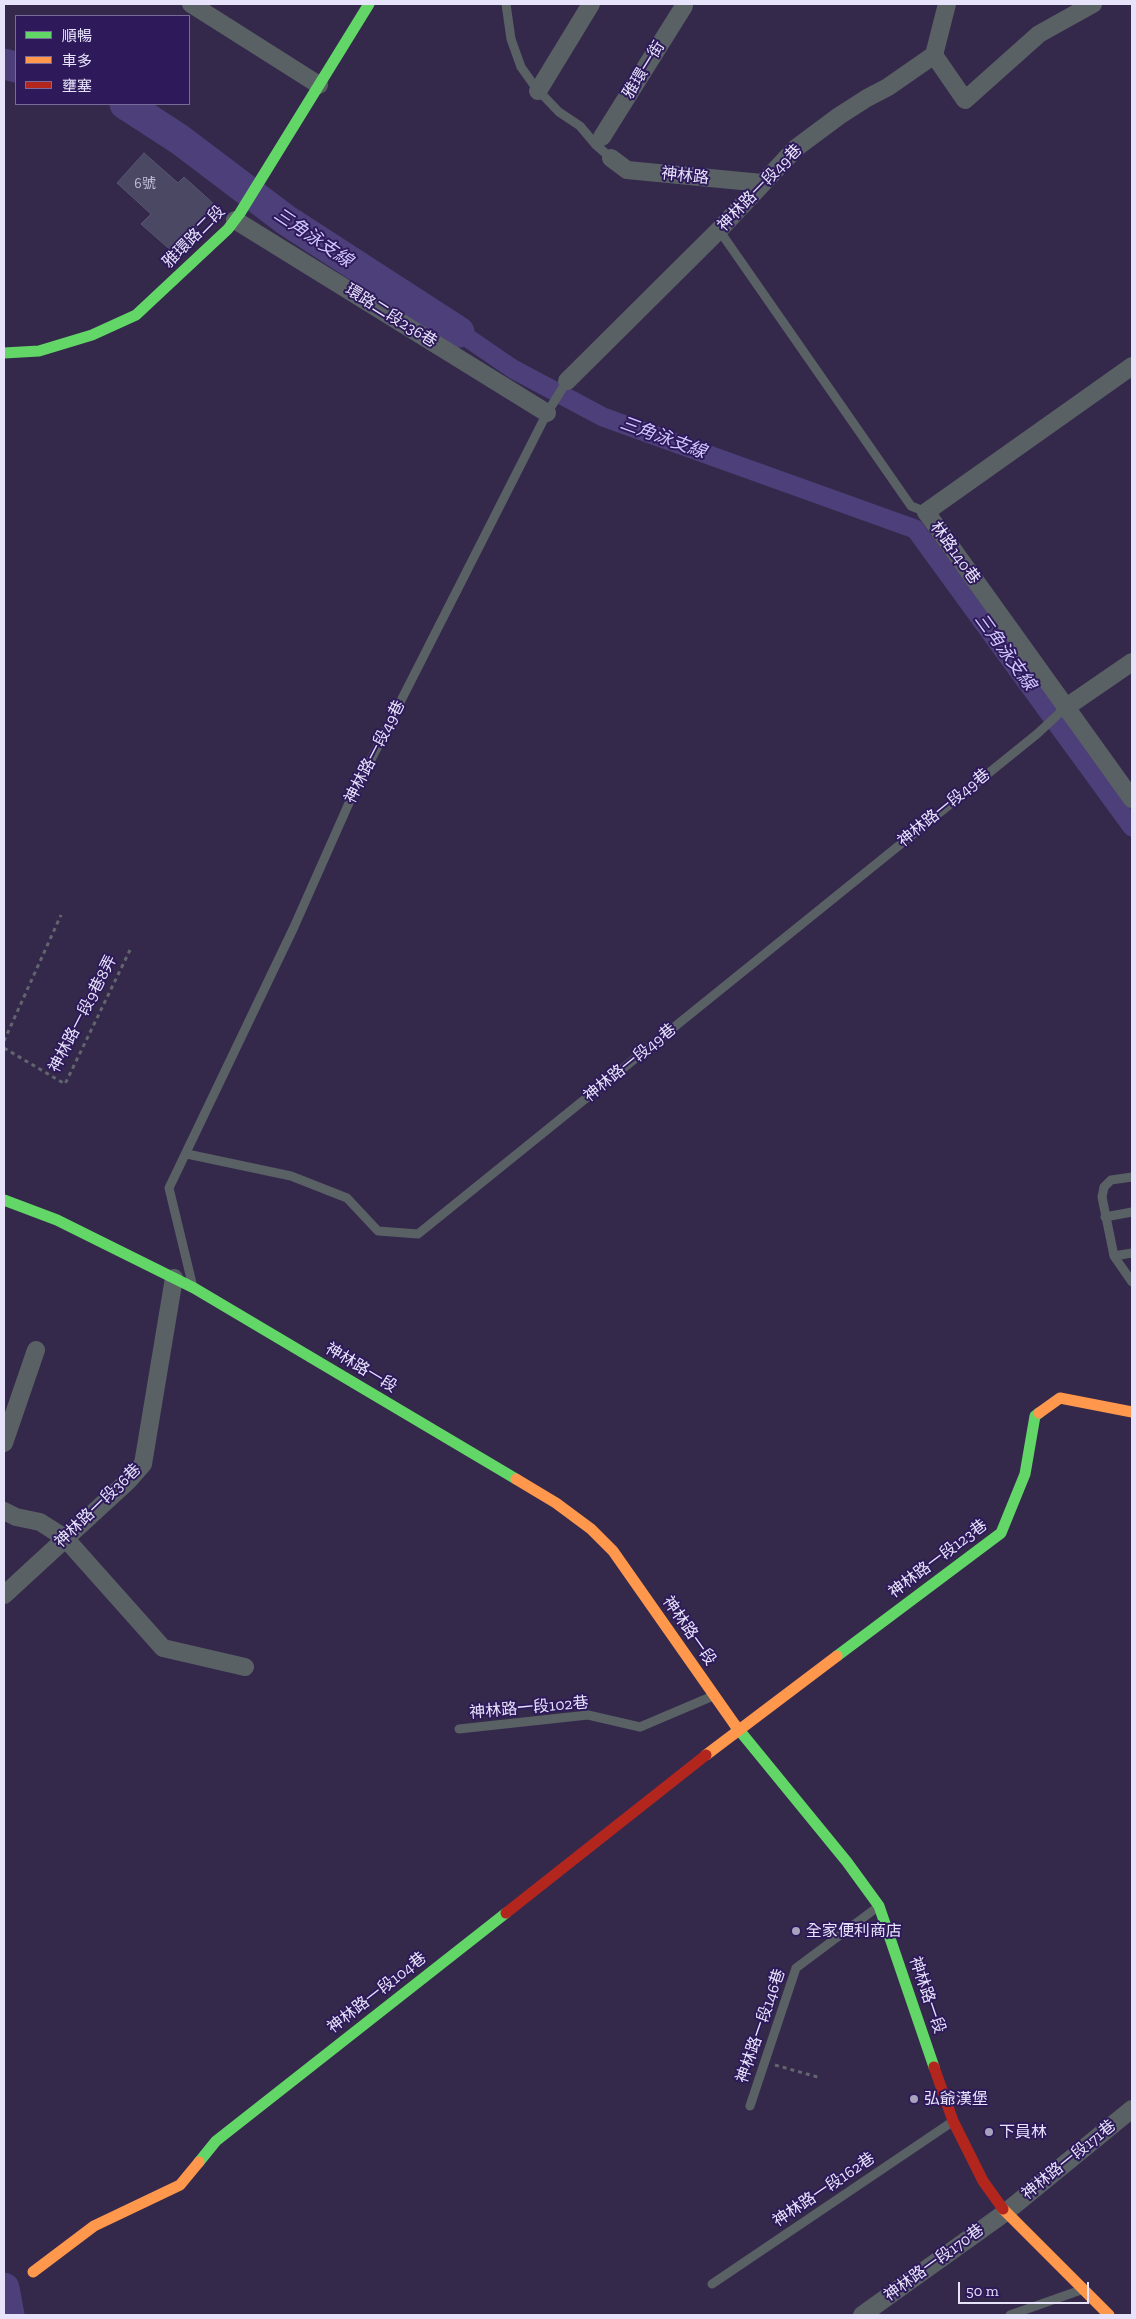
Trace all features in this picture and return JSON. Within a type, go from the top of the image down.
[{"type":"street","points":[[191,4],[319,85]]},
{"type":"street","name":"雅環路二段","points":[[4,353],[39,351],[92,335],[136,315],[228,229],[369,4]]},
{"type":"street","points":[[538,91],[591,4]]},
{"type":"street","name":"雅環一街","points":[[602,137],[684,6],[683,4]]},
{"type":"street","points":[[948,4],[934,55],[964,100],[1039,34],[1093,4]]},
{"type":"street","name":"神林路一段49巷","points":[[567,381],[719,230],[796,148],[839,116],[867,98],[888,88],[934,55]]},
{"type":"street","name":"神林路","points":[[612,158],[627,170],[762,184]]},
{"type":"street","name":"環路二段236巷","points":[[237,216],[549,411]]},
{"type":"street","name":"林路140巷","points":[[1132,366],[926,512],[1062,710],[1132,799]]},
{"type":"street","points":[[1062,710],[1132,662]]},
{"type":"street","name":"神林路一段","points":[[4,1200],[57,1220],[194,1288],[556,1503],[591,1529],[613,1551],[738,1730],[847,1862],[879,1906],[954,2121],[983,2181],[1006,2212],[1109,2315]]},
{"type":"street","name":"神林路一段36巷","points":[[4,1595],[128,1481],[143,1464],[174,1278]]},
{"type":"street","points":[[4,1442],[36,1350]]},
{"type":"street","name":"神林路一段123巷","points":[[738,1730],[1001,1532],[1025,1474],[1035,1416],[1060,1398],[1132,1412]]},
{"type":"street","points":[[4,1511],[16,1517],[40,1522],[65,1538],[164,1648],[245,1667]]},
{"type":"street","name":"神林路一段104巷","points":[[33,2272],[94,2226],[180,2185],[216,2141],[738,1730]]},
{"type":"street","name":"神林路一段171巷","points":[[1006,2212],[1132,2109]]},
{"type":"street","name":"神林路一段170巷","points":[[862,2315],[1006,2212]]},
{"type":"lane","points":[[506,4],[511,38],[521,67],[538,91],[559,112],[580,126],[612,158]]},
{"type":"lane","points":[[719,230],[911,506],[926,512]]},
{"type":"lane","name":"神林路一段49巷","points":[[194,1288],[169,1188],[187,1154],[294,927],[349,803],[549,411],[567,381]]},
{"type":"lane","name":"神林路一段49巷","points":[[187,1154],[291,1176],[346,1198],[378,1231],[418,1234],[1037,734],[1062,710]]},
{"type":"lane","points":[[1132,1177],[1111,1180],[1104,1187],[1102,1197],[1114,1256],[1132,1282]]},
{"type":"lane","points":[[1106,1217],[1132,1212]]},
{"type":"lane","points":[[1114,1256],[1132,1253]]},
{"type":"lane","name":"神林路一段102巷","points":[[459,1729],[588,1715],[640,1727],[714,1696]]},
{"type":"lane","name":"神林路一段146巷","points":[[750,2106],[796,1968],[879,1906]]},
{"type":"lane","name":"神林路一段162巷","points":[[712,2284],[954,2121]]},
{"type":"lane","points":[[1010,2315],[1083,2289]]},
{"type":"path","points":[[4,1040],[61,915]]},
{"type":"path","name":"神林路一段9巷8弄","points":[[4,1048],[65,1084],[130,950]]},
{"type":"path","points":[[765,2062],[821,2078]]},
{"type":"building","points":[[144,153],[178,183],[184,177],[216,206],[174,253],[141,224],[151,214],[117,183]]},
{"type":"waterway","name":"三角泳支線","points":[[4,64],[15,67]]},
{"type":"waterway","name":"三角泳支線","points":[[127,105],[179,139],[286,220],[459,332]]},
{"type":"waterway","name":"三角泳支線","points":[[459,332],[513,369],[603,417],[915,529],[1132,827]]},
{"type":"waterway","points":[[4,2288],[9,2315]]},
{"type":"traffic: fast","points":[[4,353],[39,351],[92,335],[136,315],[228,229],[240,213],[369,4]]},
{"type":"traffic: fast","points":[[4,1200],[57,1220],[194,1288],[516,1479]]},
{"type":"traffic: fast","points":[[837,1656],[1001,1533],[1025,1474],[1035,1416],[1039,1413]]},
{"type":"traffic: fast","points":[[735,1725],[847,1862],[879,1906],[934,2067]]},
{"type":"traffic: fast","points":[[199,2162],[216,2141],[506,1913]]},
{"type":"traffic: slow","points":[[1039,1413],[1060,1398],[1132,1412]]},
{"type":"traffic: slow","points":[[516,1479],[556,1503],[591,1529],[613,1551],[735,1725]]},
{"type":"traffic: slow","points":[[706,1755],[837,1656]]},
{"type":"traffic: slow","points":[[33,2272],[94,2226],[180,2185],[199,2162]]},
{"type":"traffic: slow","points":[[1003,2209],[1109,2315]]},
{"type":"traffic: jam","points":[[506,1913],[706,1755]]},
{"type":"traffic: jam","points":[[934,2067],[953,2121],[983,2181],[1003,2209]]},
{"type":"place","name":"全家便利商店","points":[[796,1931]]},
{"type":"place","name":"弘爺漢堡","points":[[914,2099]]},
{"type":"place","name":"下員林","points":[[989,2132]]}]
